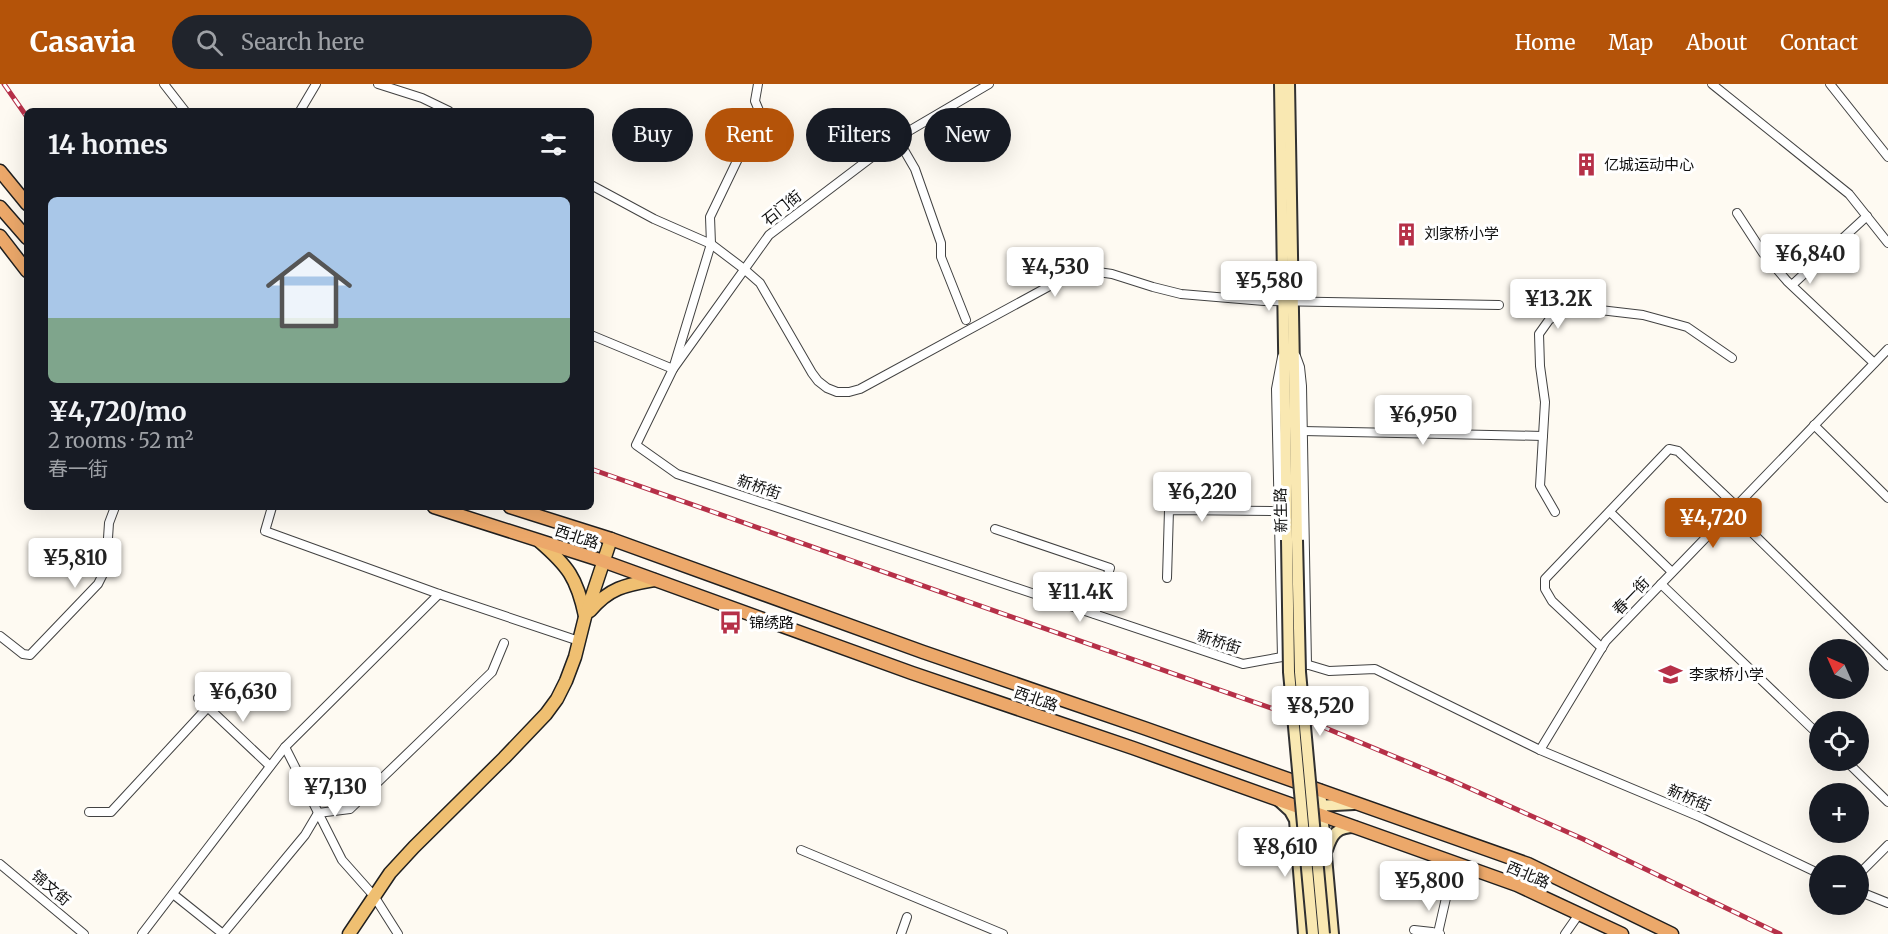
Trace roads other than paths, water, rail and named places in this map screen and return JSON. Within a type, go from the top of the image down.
[{"type":"highway","points":[[0,171],[24,200]]},
{"type":"highway","points":[[0,207],[24,235]]},
{"type":"highway","points":[[0,236],[24,267]]},
{"type":"highway","name":"西北路","points":[[444,510],[603,561],[912,673],[1304,809],[1322,810],[1355,827],[1517,885],[1622,934]]},
{"type":"highway","name":"西北路","points":[[519,510],[611,539],[923,652],[1528,864],[1672,934]]},
{"type":"main road","name":"新生路","points":[[1280,84],[1292,540],[1300,672],[1324,934]]},
{"type":"main road","name":"新生路","points":[[1287,302],[1288,84]]},
{"type":"main road","points":[[349,934],[390,873],[504,758],[546,714],[557,699],[566,681],[611,539]]},
{"type":"main road","points":[[539,540],[562,561],[571,575],[580,593],[585,617]]},
{"type":"main road","name":"新生路","points":[[1292,540],[1289,672],[1313,934]]},
{"type":"main road","points":[[585,617],[600,599],[614,589],[654,580]]},
{"type":"main road","points":[[1320,790],[1333,934]]},
{"type":"main road","points":[[1275,799],[1290,811],[1295,820],[1304,934]]},
{"type":"main road","points":[[1322,810],[1359,804]]},
{"type":"main road","points":[[1295,820],[1304,809]]},
{"type":"main road","points":[[1325,856],[1331,838],[1337,831],[1344,827],[1355,827]]},
{"type":"street","points":[[164,84],[183,108]]},
{"type":"street","points":[[302,108],[316,84]]},
{"type":"street","points":[[378,84],[442,108]]},
{"type":"street","name":"石门街","points":[[912,129],[989,84]]},
{"type":"street","points":[[1712,84],[1850,194],[1888,243]]},
{"type":"street","points":[[1830,84],[1888,157]]},
{"type":"street","points":[[594,336],[673,369],[711,244],[710,218],[760,113],[755,101],[755,85]]},
{"type":"street","name":"石门街","points":[[636,445],[673,369],[769,235],[865,162]]},
{"type":"street","points":[[911,162],[941,243],[941,257],[966,320]]},
{"type":"street","points":[[594,187],[654,219],[711,244],[744,269],[760,283],[812,373],[826,388],[837,392],[849,392],[860,388],[1055,283],[1079,273],[1091,271],[1181,294],[1264,302],[1499,305]]},
{"type":"street","points":[[1737,213],[1763,253],[1792,285],[1874,363]]},
{"type":"street","points":[[1792,285],[1867,216]]},
{"type":"street","points":[[1555,512],[1540,486],[1545,402],[1540,366],[1539,334],[1549,320],[1563,311],[1583,308],[1643,315],[1687,327],[1732,358]]},
{"type":"street","points":[[1288,347],[1300,367],[1302,386],[1307,665]]},
{"type":"street","points":[[1282,657],[1276,389],[1279,369],[1288,347]]},
{"type":"street","name":"春一街","points":[[1540,750],[1606,641],[1887,351]]},
{"type":"street","points":[[1814,425],[1888,498]]},
{"type":"street","points":[[1303,431],[1543,436]]},
{"type":"street","name":"新桥街","points":[[636,445],[677,474],[1243,664],[1282,657],[1329,670],[1374,669],[1540,750],[1700,817],[1809,869]]},
{"type":"street","points":[[1602,648],[1551,601],[1545,590],[1545,579],[1669,449],[1678,451],[1888,666]]},
{"type":"street","points":[[0,636],[22,654],[30,655],[98,584],[106,568],[109,523],[114,510]]},
{"type":"street","points":[[271,510],[265,531],[579,642]]},
{"type":"street","points":[[1167,578],[1169,510],[1279,511]]},
{"type":"street","points":[[1610,512],[1672,572]]},
{"type":"street","points":[[995,528],[1110,568],[1095,614]]},
{"type":"street","points":[[1661,584],[1809,725]]},
{"type":"street","points":[[142,934],[285,747],[439,594]]},
{"type":"street","points":[[318,813],[350,809],[492,672],[504,643]]},
{"type":"street","points":[[198,698],[270,766]]},
{"type":"street","points":[[89,812],[111,812],[208,707]]},
{"type":"street","points":[[285,747],[342,860],[374,896],[398,934]]},
{"type":"street","points":[[1856,771],[1888,802]]},
{"type":"street","points":[[173,894],[223,934],[305,835],[318,813]]},
{"type":"street","points":[[1869,864],[1888,845]]},
{"type":"street","points":[[801,850],[1004,934]]},
{"type":"street","name":"锦文街","points":[[0,864],[84,934]]},
{"type":"street","points":[[1869,895],[1888,903]]},
{"type":"street","points":[[1414,930],[1439,934],[1446,897]]},
{"type":"street","points":[[1565,934],[1580,914]]},
{"type":"street","points":[[900,934],[907,917]]},
{"type":"railway","points":[[4,84],[24,113]]},
{"type":"railway","points":[[594,470],[1311,722],[1451,780],[1583,839],[1780,934]]},
{"type":"place","name":"亿城运动中心","points":[[1586,165]]},
{"type":"place","name":"刘家桥小学","points":[[1406,234]]},
{"type":"place","name":"锦绣路","points":[[731,623]]},
{"type":"place","name":"李家桥小学","points":[[1671,675]]}]
